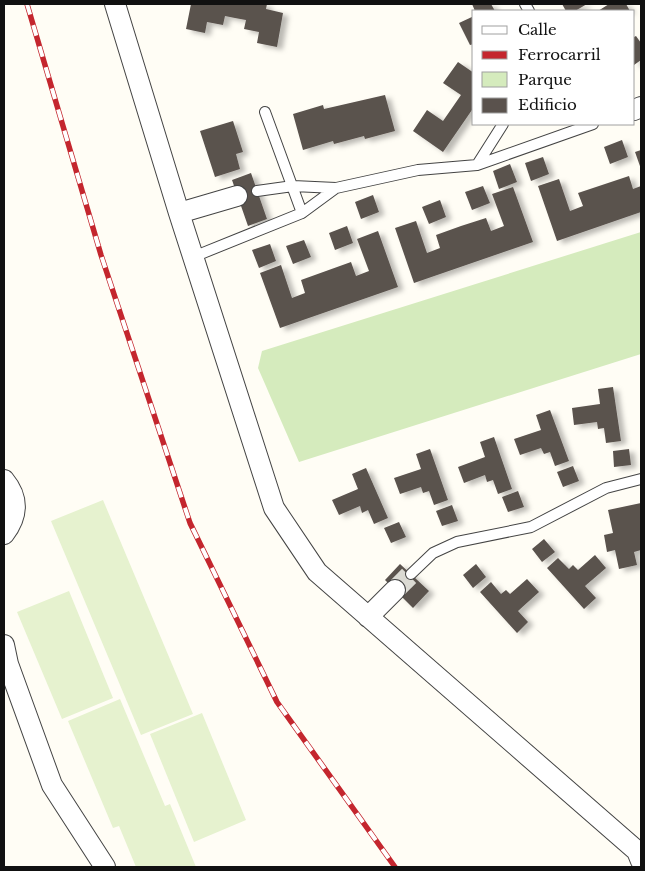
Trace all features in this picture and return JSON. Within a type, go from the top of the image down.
[{"type":"street","points":[[115,4],[179,213],[274,508],[317,572],[637,851],[641,861]]},
{"type":"street","points":[[179,213],[237,196]]},
{"type":"street","points":[[4,480],[15,499],[16,512],[12,524],[4,534]]},
{"type":"street","points":[[368,617],[395,590]]},
{"type":"street","points":[[4,645],[8,664],[52,785],[105,867]]},
{"type":"lane","points":[[265,112],[302,214]]},
{"type":"lane","points":[[477,165],[502,125]]},
{"type":"lane","points":[[257,191],[293,186],[336,188],[418,170],[477,165],[591,125]]},
{"type":"lane","points":[[193,257],[302,214],[336,188]]},
{"type":"lane","points":[[411,574],[433,553],[457,542],[531,527],[606,488],[641,479]]},
{"type":"green space","points":[[641,232],[641,354],[299,462],[258,368],[262,351]]},
{"type":"green space","points":[[103,500],[193,714],[141,735],[51,521]]},
{"type":"green space","points":[[69,591],[113,698],[62,719],[17,612]]},
{"type":"green space","points":[[120,699],[165,806],[170,804],[196,867],[136,867],[119,826],[113,828],[68,721]]},
{"type":"green space","points":[[202,713],[246,820],[194,842],[150,734]]},
{"type":"building","points":[[191,4],[267,4],[266,9],[283,13],[277,47],[257,43],[259,32],[244,29],[246,20],[225,16],[223,25],[207,22],[205,33],[186,29]]},
{"type":"building","points":[[472,4],[491,4],[494,10],[475,10]]},
{"type":"building","points":[[562,4],[587,4],[577,10],[565,10]]},
{"type":"building","points":[[609,4],[626,4],[629,10],[600,10]]},
{"type":"building","points":[[472,17],[472,44],[470,45],[459,23]]},
{"type":"building","points":[[635,36],[641,43],[641,60],[635,64]]},
{"type":"building","points":[[458,62],[472,72],[472,110],[443,152],[413,131],[427,110],[443,121],[461,95],[443,83]]},
{"type":"building","points":[[385,95],[395,131],[365,139],[364,136],[334,144],[333,141],[303,150],[293,114],[323,105],[324,109]]},
{"type":"building","points":[[233,121],[243,152],[236,154],[240,169],[215,177],[200,131]]},
{"type":"building","points":[[622,140],[628,157],[610,164],[604,147]]},
{"type":"building","points":[[641,150],[641,169],[635,152]]},
{"type":"building","points":[[543,157],[549,174],[531,181],[525,163]]},
{"type":"building","points":[[510,164],[517,182],[499,189],[493,171]]},
{"type":"building","points":[[251,173],[267,219],[248,226],[232,180]]},
{"type":"building","points":[[629,176],[633,189],[641,186],[641,212],[557,241],[538,186],[559,179],[570,211],[583,206],[578,193]]},
{"type":"building","points":[[483,186],[490,203],[472,210],[465,192]]},
{"type":"building","points":[[513,187],[533,242],[414,283],[395,228],[416,221],[427,253],[440,248],[436,235],[461,226],[486,218],[491,231],[504,226],[492,194]]},
{"type":"building","points":[[373,195],[379,212],[361,219],[355,202]]},
{"type":"building","points":[[440,200],[446,217],[429,224],[422,207]]},
{"type":"building","points":[[347,226],[353,243],[335,250],[329,233]]},
{"type":"building","points":[[378,231],[398,287],[280,328],[260,273],[281,265],[292,298],[305,293],[301,280],[351,262],[356,276],[369,271],[357,239]]},
{"type":"building","points":[[304,240],[311,257],[293,264],[286,246]]},
{"type":"building","points":[[270,244],[276,261],[259,268],[252,250]]},
{"type":"building","points":[[613,387],[621,441],[606,443],[604,428],[598,429],[597,422],[574,425],[572,408],[600,404],[598,389]]},
{"type":"building","points":[[550,410],[569,461],[555,466],[550,452],[544,454],[541,448],[520,455],[514,439],[541,430],[536,415]]},
{"type":"building","points":[[494,437],[512,489],[498,494],[493,480],[487,482],[485,475],[464,483],[458,467],[485,457],[480,442]]},
{"type":"building","points":[[430,449],[448,500],[434,505],[429,491],[423,493],[421,487],[400,494],[394,478],[421,469],[416,454]]},
{"type":"building","points":[[629,449],[631,465],[614,467],[613,451]]},
{"type":"building","points":[[573,466],[579,481],[563,487],[557,472]]},
{"type":"building","points":[[366,468],[388,518],[374,524],[368,510],[362,513],[360,506],[339,515],[332,500],[358,489],[352,474]]},
{"type":"building","points":[[518,491],[524,507],[508,512],[502,497]]},
{"type":"building","points":[[641,503],[641,550],[634,552],[637,565],[619,569],[615,550],[607,552],[604,535],[613,533],[608,510]]},
{"type":"building","points":[[452,505],[458,521],[442,526],[436,511]]},
{"type":"building","points":[[399,522],[406,537],[391,543],[384,528]]},
{"type":"building","points":[[544,539],[555,552],[542,562],[532,549]]},
{"type":"building","points":[[595,555],[606,568],[585,586],[596,598],[584,609],[547,568],[558,558],[569,569],[573,565],[578,570]]},
{"type":"building","points":[[400,564],[429,591],[413,608],[385,580]]},
{"type":"building","points":[[476,564],[486,577],[473,588],[463,575]]},
{"type":"building","points":[[527,579],[539,592],[518,611],[528,622],[517,633],[480,592],[491,582],[501,594],[506,590],[510,594]]},
{"type":"tunnel","points":[[395,590],[411,574]]},
{"type":"railway","points":[[27,4],[101,255],[190,523],[277,702],[395,867]]}]
